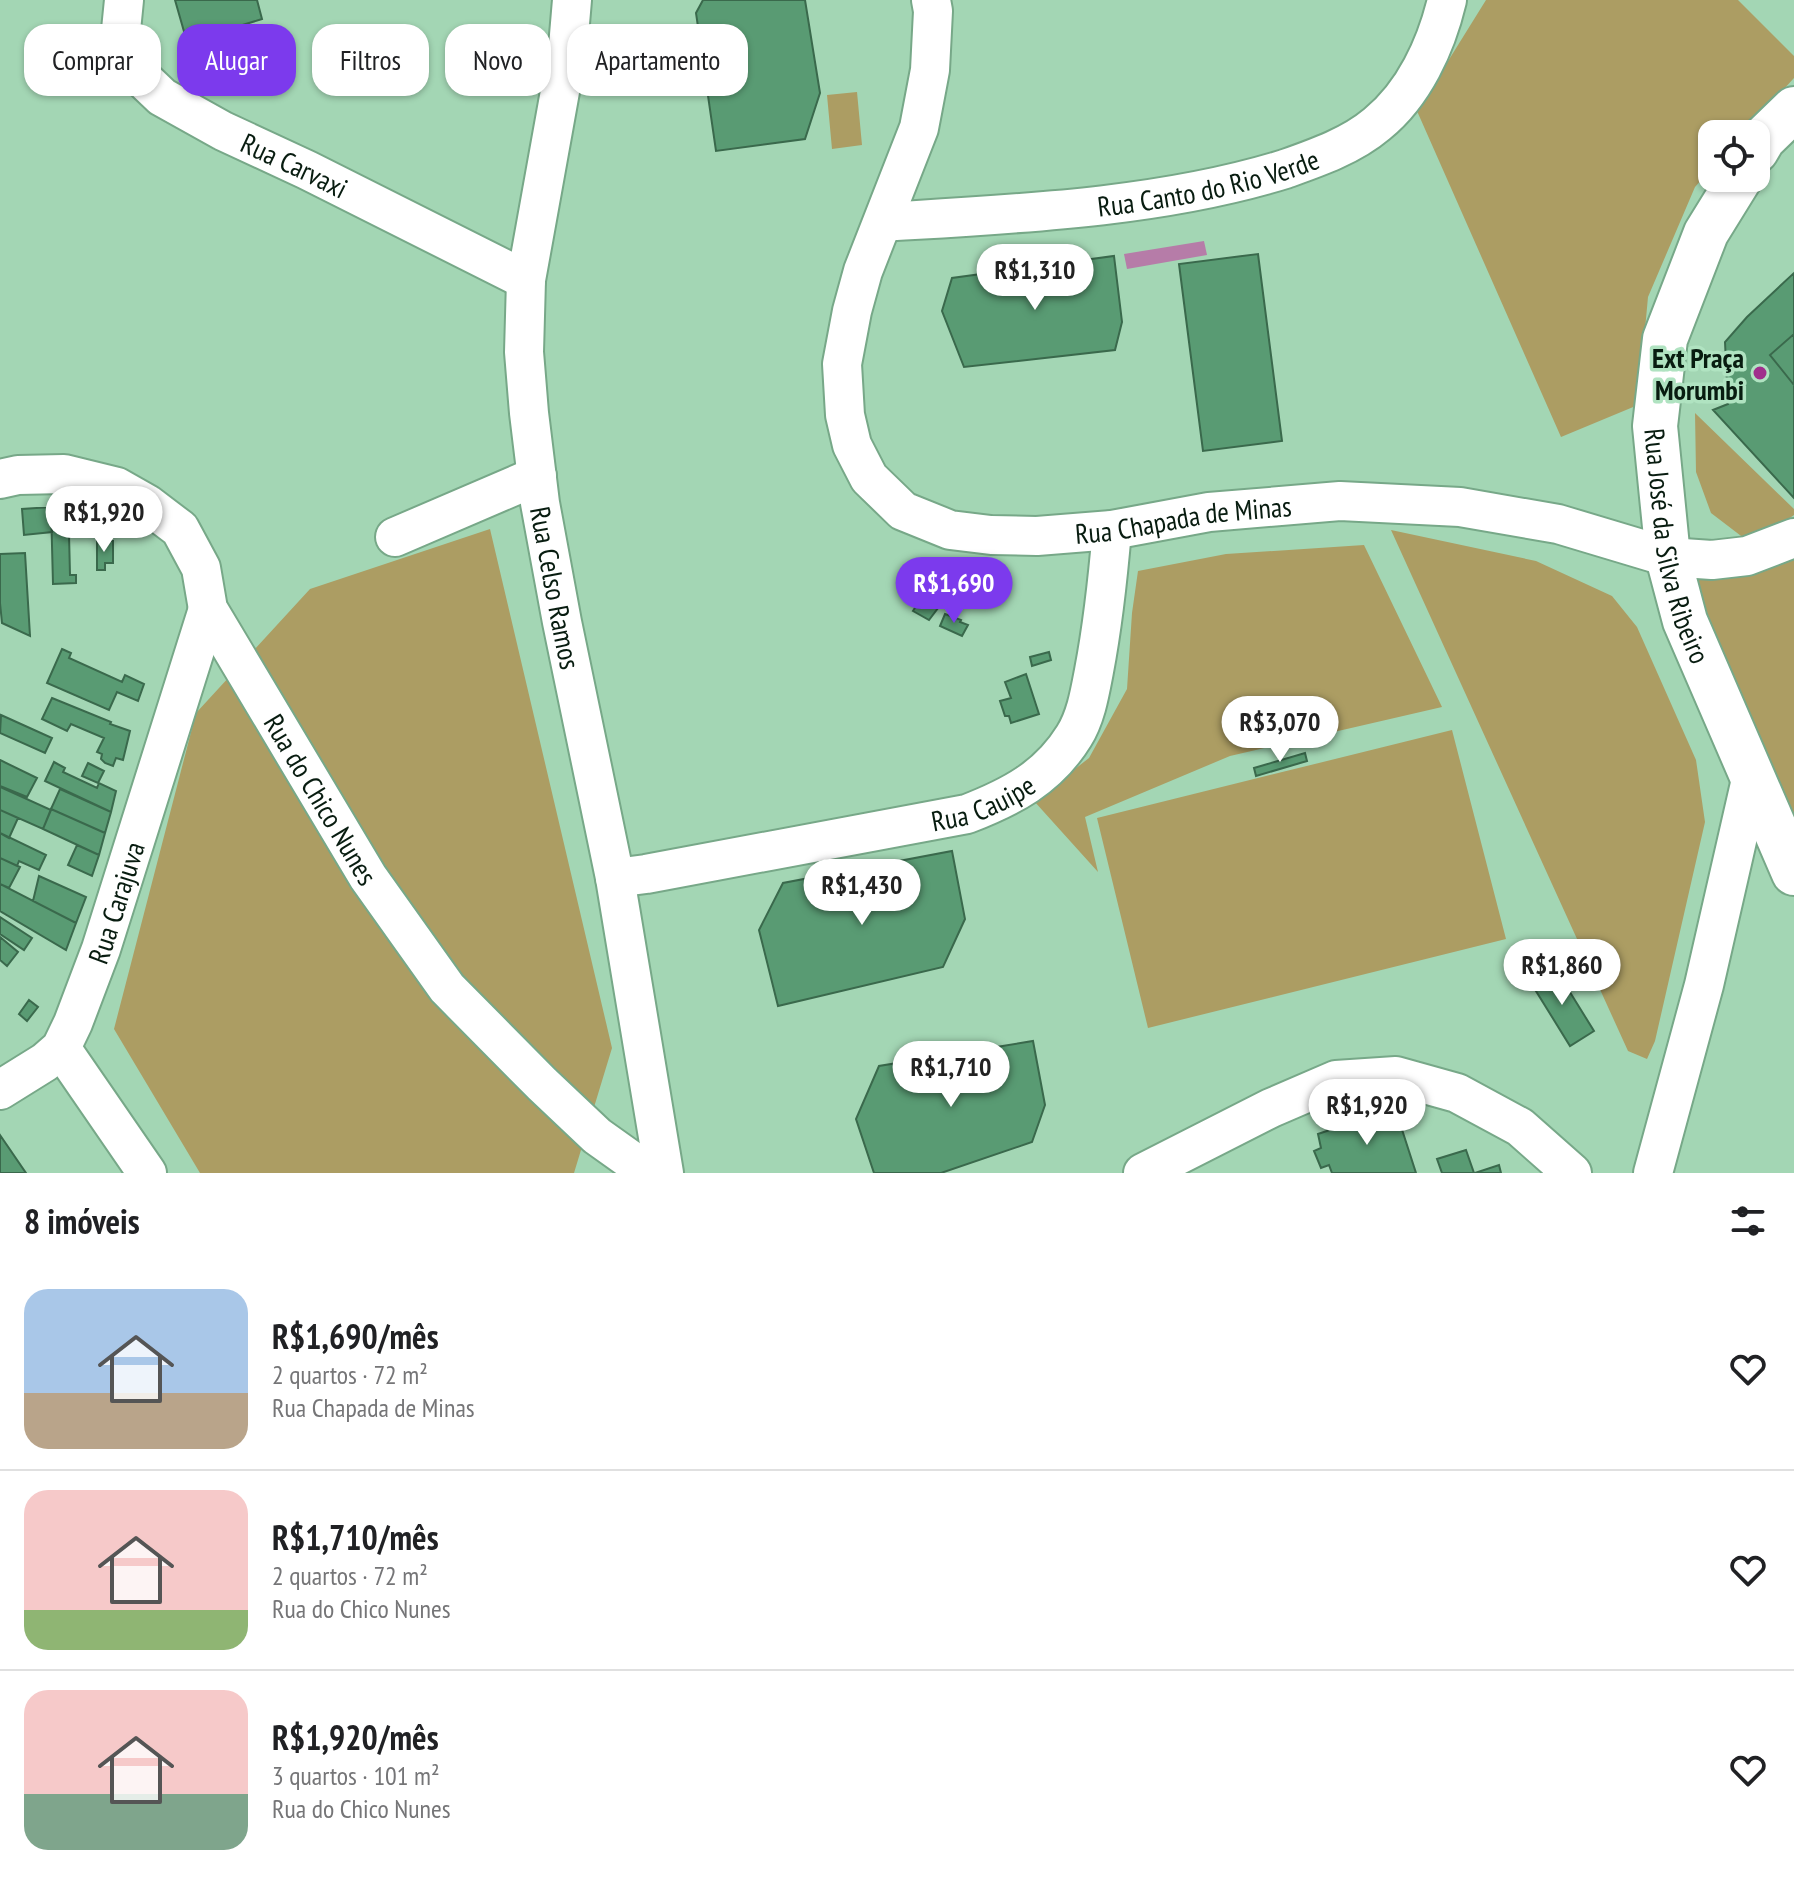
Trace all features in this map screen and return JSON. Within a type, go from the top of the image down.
[{"type":"main road","points":[[1770,132],[1794,109]]},
{"type":"main road","name":"Rua José da Silva Ribeiro","points":[[1731,192],[1706,233],[1665,339],[1655,426],[1668,557],[1685,621],[1791,865]]},
{"type":"street","name":"Rua Carvaxi","points":[[124,0],[121,30],[127,55],[141,77],[162,97],[223,131],[526,280]]},
{"type":"street","name":"Rua Celso Ramos","points":[[572,0],[568,47],[526,280],[524,352],[537,476],[562,622],[615,878],[664,1173]]},
{"type":"street","name":"Rua Chapada de Minas","points":[[931,0],[930,70],[919,128],[863,271],[842,364],[845,415],[852,445],[869,478],[903,511],[950,530],[1037,536],[1112,530],[1209,512],[1340,501],[1445,506],[1558,524],[1668,557],[1712,560],[1747,556],[1794,538]]},
{"type":"street","name":"Rua Canto do Rio Verde","points":[[883,222],[1074,208],[1152,198],[1245,180],[1315,159],[1375,126],[1395,108],[1425,63],[1447,0]]},
{"type":"street","name":"Rua do Chico Nunes","points":[[0,479],[18,475],[64,474],[117,487],[147,504],[180,529],[201,568],[208,609],[368,877],[447,988],[597,1136],[649,1173]]},
{"type":"street","points":[[395,537],[537,476]]},
{"type":"street","name":"Rua Cauipe","points":[[615,878],[967,814],[1002,801],[1029,784],[1054,763],[1076,734],[1090,695],[1105,606],[1112,530]]},
{"type":"street","name":"Rua Carajuva","points":[[61,1048],[101,949],[208,609]]},
{"type":"street","points":[[1653,1173],[1704,985],[1752,775]]},
{"type":"street","points":[[1728,883],[1746,866],[1757,861],[1773,857],[1791,865]]},
{"type":"street","points":[[0,1090],[45,1062],[61,1048],[147,1173]]},
{"type":"street","points":[[1143,1173],[1271,1108],[1336,1080],[1396,1076],[1457,1093],[1520,1127],[1572,1173]]},
{"type":"shaded area","points":[[1486,0],[1738,0],[1794,56],[1794,78],[1756,120],[1698,120],[1698,184],[1648,297],[1638,405],[1561,437],[1417,111]]},
{"type":"shaded area","points":[[857,92],[862,145],[832,149],[827,95]]},
{"type":"shaded area","points":[[1204,241],[1207,255],[1127,269],[1124,254]]},
{"type":"shaded area","points":[[1695,413],[1794,509],[1794,515],[1749,542],[1711,513],[1696,472]]},
{"type":"shaded area","points":[[490,529],[612,1048],[574,1173],[200,1173],[114,1029],[196,713],[310,589]]},
{"type":"shaded area","points":[[1391,530],[1536,561],[1612,596],[1637,627],[1696,760],[1705,822],[1655,1041],[1647,1059],[1628,1051]]},
{"type":"shaded area","points":[[1364,545],[1442,707],[1230,756],[1085,817],[1098,872],[1034,801],[1089,758],[1127,689],[1138,571],[1226,554]]},
{"type":"shaded area","points":[[1794,547],[1794,877],[1668,557]]},
{"type":"shaded area","points":[[1452,730],[1506,939],[1148,1028],[1097,818]]},
{"type":"building","points":[[175,0],[257,0],[262,19],[246,24],[182,24]]},
{"type":"building","points":[[703,0],[805,0],[820,93],[805,139],[716,151],[708,96],[748,96],[748,24],[698,24],[696,13]]},
{"type":"building","points":[[1258,254],[1282,441],[1203,451],[1179,264]]},
{"type":"building","points":[[1114,256],[1122,322],[1115,350],[964,367],[942,311],[952,278]]},
{"type":"building","name":"Ext Praça Morumbi","points":[[1794,273],[1794,498],[1713,410],[1728,404],[1725,342]]},
{"type":"building","points":[[1794,334],[1794,385],[1770,355]]},
{"type":"building","points":[[51,507],[74,507],[75,534],[69,534],[70,575],[76,575],[76,583],[53,584]]},
{"type":"building","points":[[51,507],[52,532],[24,535],[22,509]]},
{"type":"building","points":[[97,541],[113,541],[113,563],[105,563],[105,570],[97,570]]},
{"type":"building","points":[[25,553],[30,636],[2,623],[0,603],[0,554]]},
{"type":"building","points":[[920,600],[930,606],[933,600],[941,604],[929,620],[913,611]]},
{"type":"building","points":[[945,614],[968,625],[962,636],[940,626]]},
{"type":"building","points":[[62,649],[71,653],[69,658],[122,682],[125,675],[144,684],[138,701],[117,692],[109,710],[47,683]]},
{"type":"building","points":[[1049,652],[1051,660],[1032,666],[1030,657]]},
{"type":"building","points":[[1026,674],[1039,714],[1011,723],[1000,701],[1011,698],[1005,682]]},
{"type":"building","points":[[52,698],[130,731],[123,760],[116,758],[113,766],[101,759],[102,754],[97,752],[104,738],[71,724],[67,731],[42,719]]},
{"type":"building","points":[[1,715],[52,738],[45,753],[0,733]]},
{"type":"building","points":[[1305,753],[1307,761],[1256,776],[1254,768]]},
{"type":"building","points":[[0,760],[37,778],[27,797],[0,786]]},
{"type":"building","points":[[54,762],[65,768],[63,772],[97,788],[99,783],[116,791],[111,812],[45,781]]},
{"type":"building","points":[[88,763],[104,771],[98,783],[82,776]]},
{"type":"building","points":[[0,787],[51,810],[43,829],[0,810]]},
{"type":"building","points":[[60,789],[111,812],[105,833],[51,809]]},
{"type":"building","points":[[51,809],[105,833],[99,855],[43,829]]},
{"type":"building","points":[[0,810],[18,818],[9,838],[0,833]]},
{"type":"building","points":[[0,833],[46,855],[39,870],[19,861],[17,866],[0,858]]},
{"type":"building","points":[[77,845],[99,855],[92,876],[68,865]]},
{"type":"building","points":[[952,851],[965,919],[943,967],[778,1006],[759,930],[783,883]]},
{"type":"building","points":[[0,858],[20,867],[9,888],[0,884]]},
{"type":"building","points":[[39,876],[86,897],[76,923],[33,901]]},
{"type":"building","points":[[0,884],[76,923],[66,950],[0,911]]},
{"type":"building","points":[[0,917],[32,938],[24,950],[0,934]]},
{"type":"building","points":[[0,937],[18,952],[7,966],[0,960]]},
{"type":"building","points":[[1555,968],[1594,1031],[1570,1046],[1531,983]]},
{"type":"building","points":[[29,1000],[38,1007],[27,1021],[19,1014]]},
{"type":"building","points":[[1033,1041],[1045,1105],[1032,1142],[941,1173],[874,1173],[856,1119],[879,1066]]},
{"type":"building","points":[[1389,1110],[1390,1113],[1396,1111],[1416,1173],[1332,1173],[1329,1165],[1321,1168],[1314,1151],[1321,1148],[1318,1134]]},
{"type":"building","points":[[0,1135],[26,1173],[0,1173]]},
{"type":"building","points":[[1466,1150],[1474,1173],[1442,1173],[1437,1159]]},
{"type":"building","points":[[1499,1165],[1501,1173],[1475,1173]]},
{"type":"place","name":"Ext Praça Morumbi","points":[[1760,373]]}]
